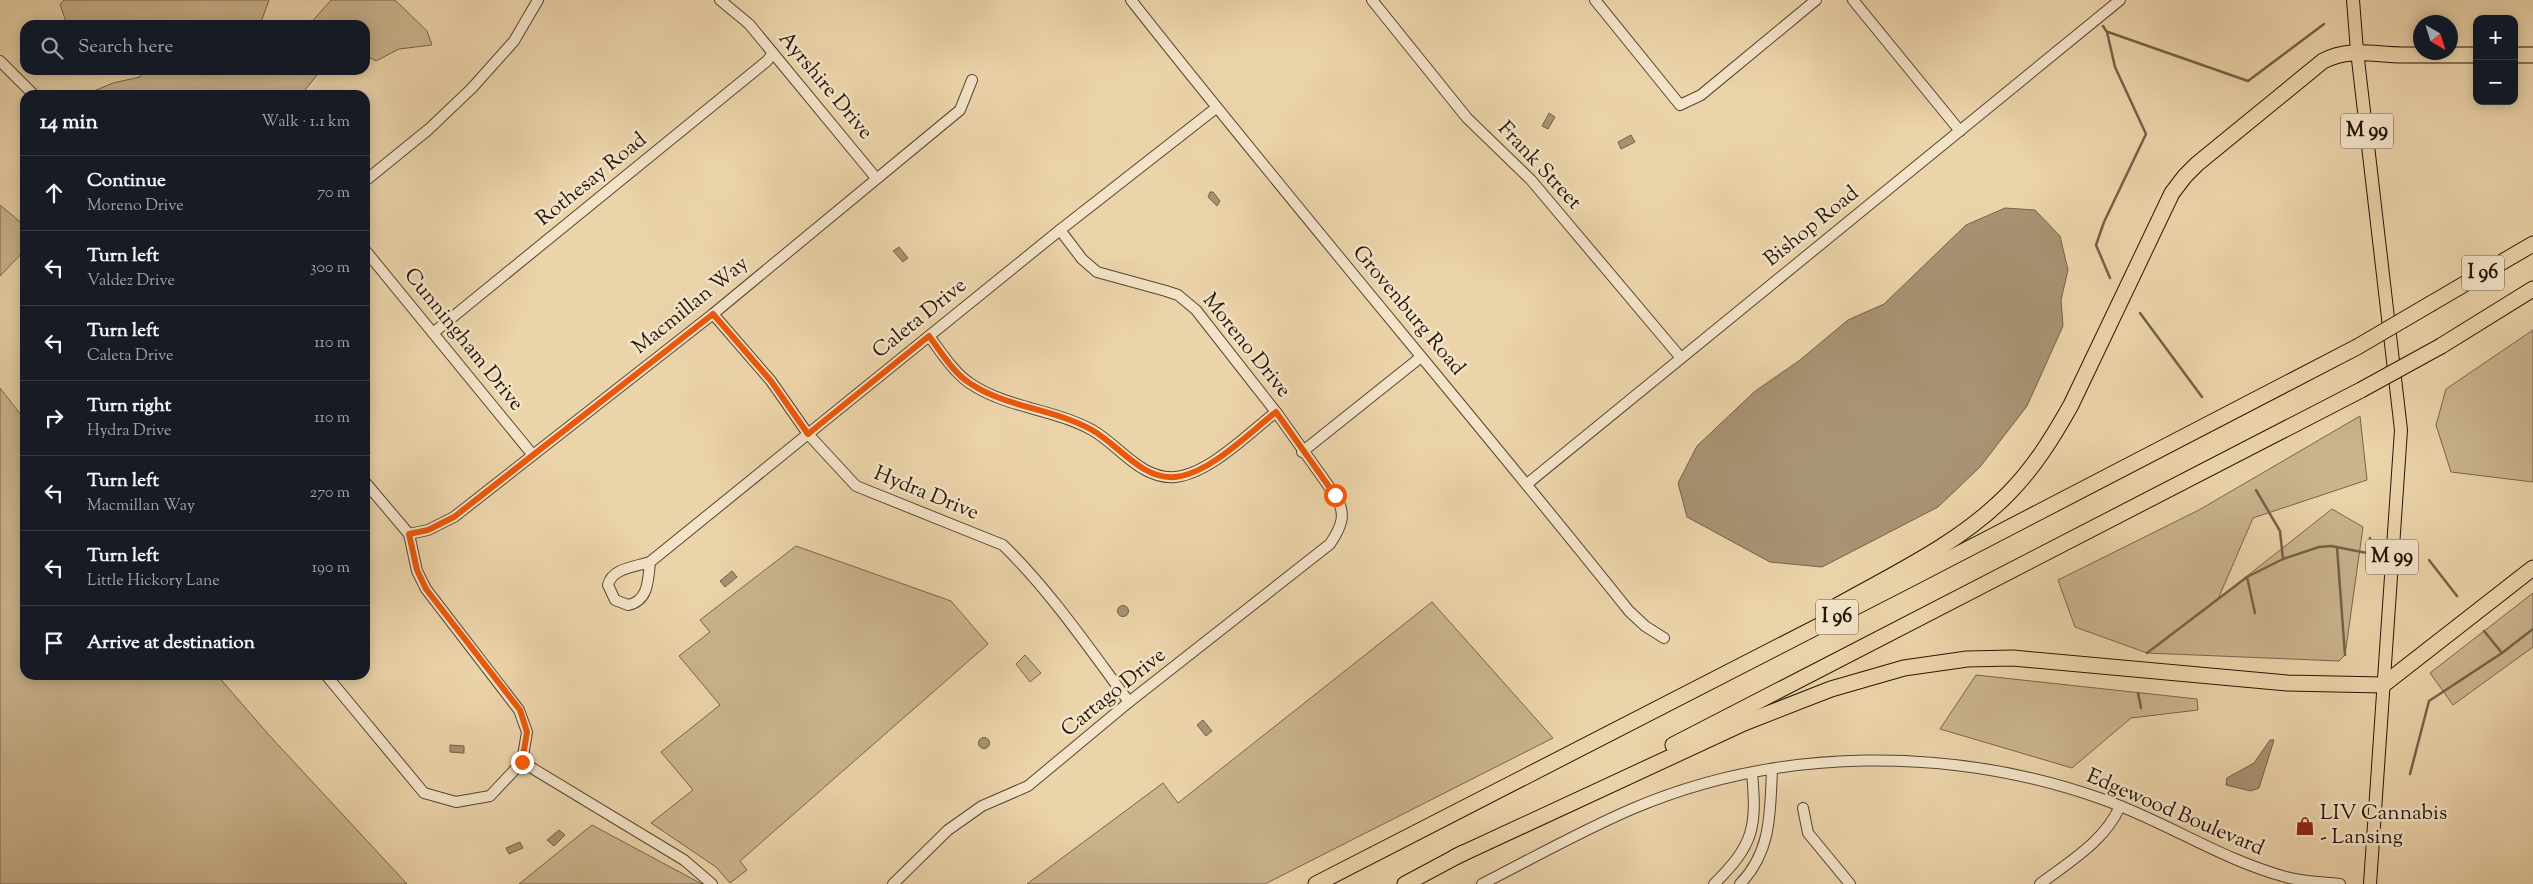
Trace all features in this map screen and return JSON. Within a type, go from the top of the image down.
[{"type":"highway","points":[[1772,650],[1780,636],[1948,542],[1984,517],[2008,494],[2052,438],[2071,405],[2163,212],[2185,176],[2323,61],[2338,53],[2357,51],[2400,55],[2473,55]]},
{"type":"highway","points":[[2518,55],[2533,55]]},
{"type":"highway","name":"I 96","points":[[1316,884],[2357,347],[2533,244]]},
{"type":"highway","name":"I 96","points":[[1405,884],[2361,390],[2441,346],[2533,289]]},
{"type":"highway","points":[[1455,857],[1744,723],[1831,689],[1904,668],[1967,659],[2013,658],[2287,683],[2383,685],[2533,568]]},
{"type":"main road","name":"M 99","points":[[2353,0],[2357,51],[2401,430],[2370,884]]},
{"type":"street","points":[[370,177],[429,129],[472,88],[514,41],[538,0]]},
{"type":"street","name":"Ayrshire Drive","points":[[720,0],[749,24],[876,178]]},
{"type":"street","name":"Grovenburg Road","points":[[1131,0],[1216,108],[1528,484],[1630,611],[1645,626],[1664,638]]},
{"type":"street","name":"Frank Street","points":[[1372,0],[1467,118],[1531,180],[1681,358]]},
{"type":"street","points":[[1595,0],[1680,106],[1701,95],[1816,0]]},
{"type":"street","points":[[1853,0],[1960,131]]},
{"type":"street","name":"Bishop Road","points":[[1528,484],[2120,0]]},
{"type":"street","name":"Rothesay Road","points":[[432,334],[773,53]]},
{"type":"street","points":[[0,61],[29,90]]},
{"type":"street","name":"Macmillan Way","points":[[409,534],[428,530],[454,517],[713,314],[960,110],[972,80]]},
{"type":"street","name":"Caleta Drive","points":[[650,562],[647,585],[641,599],[628,605],[615,600],[608,585],[610,578],[616,572],[650,562],[1060,230],[1216,108]]},
{"type":"street","name":"Moreno Drive","points":[[1060,230],[1097,272],[1166,291],[1186,301],[1206,321],[1276,412],[1302,452],[1335,495],[1343,515]]},
{"type":"street","name":"Cunningham Drive","points":[[370,256],[532,454]]},
{"type":"street","name":"Hydra Drive","points":[[713,314],[771,381],[808,434],[856,486],[1004,545],[1076,629],[1129,702]]},
{"type":"street","points":[[929,336],[956,370],[971,384],[1028,408],[1073,421],[1091,430],[1150,475],[1175,477],[1195,472],[1219,457],[1276,412]]},
{"type":"street","points":[[1302,452],[1422,357]]},
{"type":"street","points":[[330,680],[424,793],[456,802],[490,796],[522,762],[527,732],[520,710],[426,589],[417,570],[409,534],[370,488]]},
{"type":"street","name":"Cartago Drive","points":[[893,884],[948,830],[982,806],[1028,786],[1129,702],[1330,544],[1341,527],[1343,515]]},
{"type":"street","name":"Edgewood Boulevard","points":[[1482,884],[1632,809],[1675,793],[1772,769],[1825,762],[1878,760],[1941,764],[2038,780],[2120,806],[2255,867],[2289,878],[2340,884]]},
{"type":"street","points":[[522,762],[684,860],[712,884]]},
{"type":"street","points":[[1740,884],[1760,858],[1767,841],[1771,819],[1772,769]]},
{"type":"street","points":[[1714,884],[1736,863],[1747,843],[1755,804],[1752,773]]},
{"type":"street","points":[[2046,882],[2104,832],[2114,821],[2120,806]]},
{"type":"street","points":[[1803,808],[1808,833],[1850,884]]},
{"type":"shaded area","points":[[64,0],[269,0],[262,20],[65,20],[60,4]]},
{"type":"shaded area","points":[[331,0],[395,0],[427,31],[432,45],[399,49],[376,61],[370,58],[370,20],[313,20]]},
{"type":"shaded area","points":[[141,75],[317,75],[305,90],[96,90],[113,83],[140,77]]},
{"type":"shaded area","points":[[1549,113],[1555,117],[1548,129],[1542,126]]},
{"type":"shaded area","points":[[1631,135],[1635,142],[1621,149],[1618,142]]},
{"type":"shaded area","points":[[1210,192],[1213,192],[1220,201],[1217,206],[1208,197]]},
{"type":"shaded area","points":[[0,205],[20,222],[20,255],[0,276]]},
{"type":"shaded area","points":[[2005,208],[2035,210],[2060,236],[2068,270],[2061,300],[2063,326],[2027,406],[1980,467],[1938,507],[1822,567],[1770,562],[1687,517],[1678,483],[1697,446],[1754,392],[1800,360],[1848,320],[1884,304],[1966,225]]},
{"type":"shaded area","points":[[899,247],[908,258],[903,262],[893,251]]},
{"type":"shaded area","points":[[2533,330],[2533,482],[2451,472],[2436,425],[2446,389]]},
{"type":"shaded area","points":[[0,388],[20,414],[20,680],[221,680],[268,734],[407,884],[0,884]]},
{"type":"shaded area","points":[[2360,416],[2367,480],[2253,518],[2218,599],[2332,509],[2363,527],[2345,655],[2339,661],[2147,653],[2075,627],[2058,580],[2199,510]]},
{"type":"shaded area","points":[[796,546],[951,601],[988,644],[740,861],[747,870],[730,883],[716,867],[651,823],[693,790],[661,752],[720,705],[679,656],[710,632],[700,620]]},
{"type":"shaded area","points":[[732,571],[737,577],[725,587],[720,581]]},
{"type":"shaded area","points":[[2533,593],[2533,647],[2453,705],[2430,673]]},
{"type":"shaded area","points":[[1432,602],[1553,738],[1265,884],[1027,884],[1163,783],[1178,803]]},
{"type":"shaded area","points":[[1123,605],[1129,611],[1123,617],[1117,611]]},
{"type":"shaded area","points":[[1025,655],[1041,673],[1030,682],[1016,664]]},
{"type":"shaded area","points":[[1976,675],[2197,699],[2198,710],[2131,718],[2072,768],[1940,729]]},
{"type":"shaded area","points":[[1203,720],[1212,731],[1206,736],[1197,725]]},
{"type":"shaded area","points":[[984,737],[990,743],[984,749],[978,743]]},
{"type":"shaded area","points":[[2270,740],[2274,740],[2259,788],[2251,791],[2226,785],[2227,778],[2254,763]]},
{"type":"shaded area","points":[[450,745],[464,746],[464,753],[450,752]]},
{"type":"shaded area","points":[[592,825],[702,884],[519,884]]},
{"type":"shaded area","points":[[559,830],[565,835],[554,846],[547,840]]},
{"type":"shaded area","points":[[520,842],[523,848],[509,854],[506,848]]},
{"type":"waterway","points":[[2108,32],[2248,81],[2324,24]]},
{"type":"waterway","points":[[2103,26],[2107,32],[2115,67],[2146,134],[2104,222],[2096,245],[2110,278]]},
{"type":"waterway","points":[[2140,313],[2202,397]]},
{"type":"waterway","points":[[2256,490],[2280,531],[2283,559],[2319,547],[2331,546],[2367,553],[2370,538]]},
{"type":"waterway","points":[[2337,547],[2345,655]]},
{"type":"waterway","points":[[2147,653],[2247,577],[2283,559]]},
{"type":"waterway","points":[[2429,560],[2457,596]]},
{"type":"waterway","points":[[2247,577],[2255,613]]},
{"type":"waterway","points":[[2484,631],[2502,653],[2533,629]]},
{"type":"waterway","points":[[2410,774],[2429,701],[2502,653]]},
{"type":"waterway","points":[[2138,693],[2141,708]]},
{"type":"place","name":"LIV Cannabis - Lansing","points":[[2305,826]]},
{"type":"route","points":[[522,762],[527,732],[520,710],[426,589],[417,570],[409,534],[428,530],[454,517],[713,314],[771,381],[808,434],[929,336],[956,370],[971,384],[1028,408],[1073,421],[1091,430],[1123,452],[1150,475],[1175,477],[1195,472],[1219,457],[1276,412],[1302,452],[1335,495]]}]
